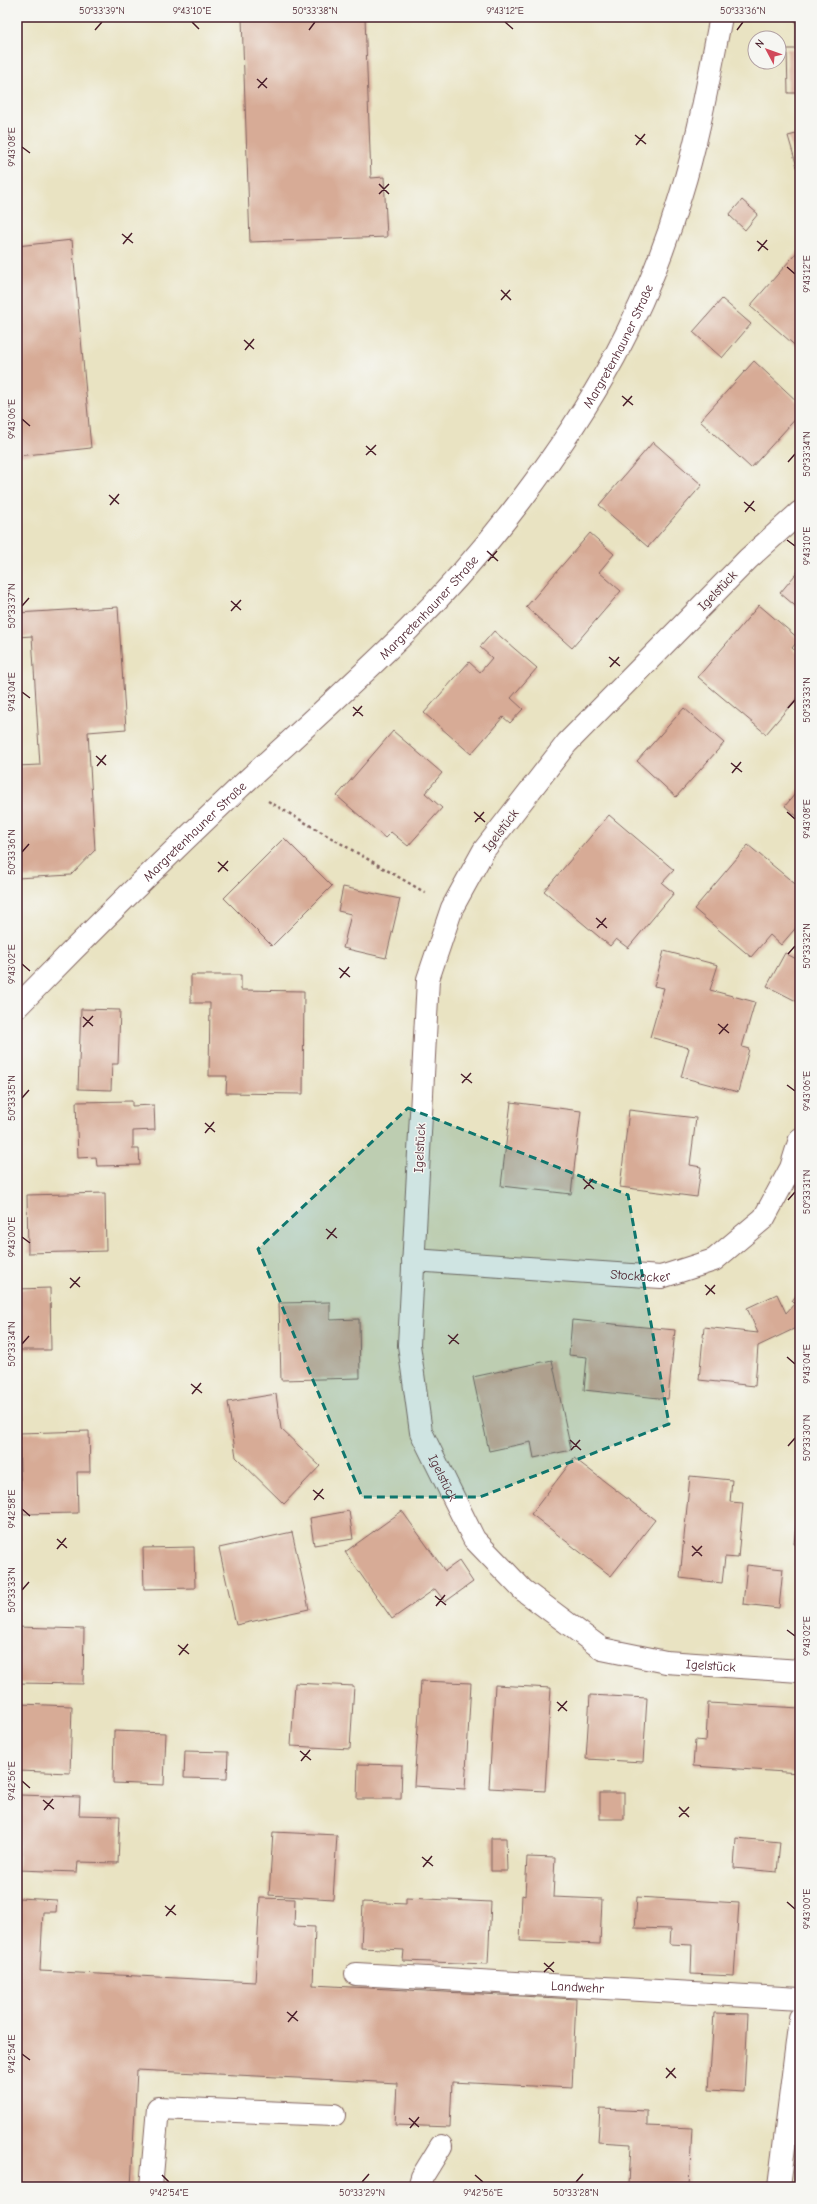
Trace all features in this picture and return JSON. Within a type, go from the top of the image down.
[{"type":"street","name":"Margretenhauner Straße","points":[[17,1007],[118,904],[241,786],[410,628],[472,561],[528,488],[574,424],[616,355],[652,276],[663,247],[681,195],[701,118],[721,17]]},
{"type":"street","name":"Igelstück","points":[[800,512],[748,559],[567,743],[484,850],[452,908],[428,979],[409,1346],[421,1432],[474,1539],[523,1590],[602,1649],[666,1662],[800,1671]]},
{"type":"street","name":"Stockacker","points":[[413,1260],[661,1276],[714,1260],[764,1218],[791,1168],[800,1139]]},
{"type":"street","name":"Landwehr","points":[[356,1974],[800,1998]]},
{"type":"street","points":[[779,2187],[800,2018]]},
{"type":"street","points":[[151,2187],[158,2108],[334,2115]]},
{"type":"street","points":[[419,2187],[422,2177],[441,2146]]},
{"type":"path","points":[[241,786],[452,908]]},
{"type":"highlighted area","points":[[408,1108],[628,1195],[669,1424],[480,1497],[362,1497],[258,1249]]},
{"type":"building","points":[[365,17],[371,178],[384,177],[387,237],[250,242],[242,18]]},
{"type":"building","points":[[796,17],[800,17],[800,93],[788,93],[787,49],[796,49]]},
{"type":"building","points":[[800,133],[800,177],[788,136]]},
{"type":"building","points":[[742,200],[758,214],[745,230],[729,215]]},
{"type":"building","points":[[72,240],[91,448],[17,456],[17,246]]},
{"type":"building","points":[[798,251],[800,253],[800,350],[750,306]]},
{"type":"building","points":[[722,299],[751,324],[722,358],[693,332]]},
{"type":"building","points":[[754,361],[800,404],[800,414],[751,468],[700,421]]},
{"type":"building","points":[[653,442],[702,485],[648,547],[599,505]]},
{"type":"building","points":[[590,533],[614,554],[599,572],[621,591],[572,648],[526,607]]},
{"type":"building","points":[[800,569],[800,610],[780,593]]},
{"type":"building","points":[[759,605],[799,639],[792,648],[800,655],[800,694],[766,734],[698,677]]},
{"type":"building","points":[[118,607],[126,729],[88,732],[95,850],[71,875],[17,878],[17,766],[40,765],[32,636],[17,637],[17,613]]},
{"type":"building","points":[[494,631],[537,668],[511,698],[523,709],[510,723],[503,717],[471,754],[424,713],[469,662],[480,672],[492,658],[480,647]]},
{"type":"building","points":[[684,708],[724,743],[676,797],[637,761]]},
{"type":"building","points":[[393,731],[442,773],[425,793],[442,808],[408,846],[391,832],[385,838],[337,796]]},
{"type":"building","points":[[800,788],[800,819],[785,806]]},
{"type":"building","points":[[609,815],[674,870],[662,883],[674,893],[628,948],[616,939],[610,946],[544,891]]},
{"type":"building","points":[[284,838],[332,886],[272,946],[224,898]]},
{"type":"building","points":[[748,845],[800,888],[800,900],[798,902],[800,903],[800,923],[781,945],[770,935],[751,957],[694,909]]},
{"type":"building","points":[[343,887],[400,899],[386,958],[343,948],[351,914],[338,911]]},
{"type":"building","points":[[664,951],[718,965],[710,990],[755,1002],[742,1047],[749,1049],[738,1092],[681,1077],[689,1048],[650,1037],[664,988],[654,986]]},
{"type":"building","points":[[785,953],[800,961],[800,1003],[767,986]]},
{"type":"building","points":[[191,975],[241,975],[241,990],[304,991],[303,1094],[226,1093],[227,1076],[209,1076],[210,1003],[191,1003]]},
{"type":"building","points":[[81,1009],[120,1010],[118,1064],[112,1064],[111,1090],[78,1089]]},
{"type":"building","points":[[132,1101],[132,1106],[154,1105],[155,1130],[133,1131],[133,1149],[139,1149],[140,1165],[97,1166],[96,1157],[78,1158],[76,1102]]},
{"type":"building","points":[[511,1102],[581,1111],[571,1194],[501,1186]]},
{"type":"building","points":[[629,1110],[696,1118],[690,1165],[701,1167],[697,1197],[620,1187]]},
{"type":"building","points":[[105,1193],[106,1251],[28,1253],[27,1195]]},
{"type":"building","points":[[50,1288],[51,1350],[17,1350],[17,1289]]},
{"type":"building","points":[[798,1293],[800,1326],[758,1346],[755,1386],[699,1380],[704,1327],[758,1333],[747,1308],[777,1294],[786,1313],[795,1303],[792,1301]]},
{"type":"building","points":[[330,1302],[330,1320],[359,1319],[360,1378],[281,1380],[279,1303]]},
{"type":"building","points":[[572,1320],[675,1330],[668,1399],[584,1390],[587,1357],[569,1355]]},
{"type":"building","points":[[552,1360],[571,1450],[534,1458],[531,1442],[489,1451],[473,1377]]},
{"type":"building","points":[[276,1394],[281,1429],[320,1466],[284,1504],[236,1457],[228,1402]]},
{"type":"building","points":[[89,1431],[90,1472],[77,1472],[78,1513],[21,1514],[19,1433]]},
{"type":"building","points":[[574,1458],[655,1520],[611,1576],[531,1514]]},
{"type":"building","points":[[690,1476],[732,1480],[730,1502],[743,1503],[738,1558],[725,1557],[722,1583],[680,1578]]},
{"type":"building","points":[[800,1498],[800,1545],[794,1544]]},
{"type":"building","points":[[349,1511],[353,1539],[314,1545],[310,1518]]},
{"type":"building","points":[[402,1511],[445,1571],[459,1561],[473,1582],[445,1602],[435,1589],[392,1619],[345,1552]]},
{"type":"building","points":[[292,1532],[309,1609],[236,1625],[219,1548]]},
{"type":"building","points":[[194,1547],[195,1588],[144,1589],[143,1548]]},
{"type":"building","points":[[747,1565],[783,1569],[779,1608],[743,1604]]},
{"type":"building","points":[[799,1571],[800,1593],[797,1593]]},
{"type":"building","points":[[17,1627],[84,1629],[83,1684],[17,1683]]},
{"type":"building","points":[[421,1681],[471,1683],[465,1789],[414,1786]]},
{"type":"building","points":[[295,1683],[354,1686],[350,1749],[291,1746]]},
{"type":"building","points":[[495,1685],[551,1688],[545,1791],[489,1788]]},
{"type":"building","points":[[590,1695],[647,1698],[643,1762],[586,1759]]},
{"type":"building","points":[[708,1703],[800,1708],[800,1773],[693,1766],[695,1740],[706,1741]]},
{"type":"building","points":[[20,1704],[72,1706],[70,1773],[18,1771]]},
{"type":"building","points":[[114,1731],[166,1733],[164,1785],[113,1783]]},
{"type":"building","points":[[185,1751],[228,1752],[227,1779],[184,1778]]},
{"type":"building","points":[[358,1764],[402,1765],[401,1799],[357,1799]]},
{"type":"building","points":[[600,1793],[624,1793],[624,1819],[600,1819]]},
{"type":"building","points":[[20,1795],[80,1797],[79,1815],[120,1816],[118,1863],[78,1862],[77,1872],[18,1870]]},
{"type":"building","points":[[273,1832],[337,1835],[333,1899],[269,1895]]},
{"type":"building","points":[[491,1838],[506,1838],[507,1871],[491,1871]]},
{"type":"building","points":[[736,1838],[780,1842],[777,1872],[734,1868]]},
{"type":"building","points":[[527,1857],[555,1858],[553,1897],[602,1899],[600,1944],[520,1941],[522,1895],[525,1896]]},
{"type":"building","points":[[637,1897],[739,1903],[734,1976],[691,1974],[692,1945],[670,1944],[671,1929],[635,1928]]},
{"type":"building","points":[[19,1898],[57,1900],[56,1912],[43,1912],[40,1971],[255,1982],[260,1898],[295,1899],[294,1926],[315,1927],[313,1985],[576,1999],[572,2088],[452,2082],[450,2127],[395,2125],[397,2083],[137,2070],[131,2187],[17,2187],[17,1910]]},
{"type":"building","points":[[406,1898],[491,1902],[488,1964],[403,1961],[404,1950],[361,1948],[363,1902],[406,1904]]},
{"type":"building","points":[[714,2013],[748,2014],[744,2092],[709,2090]]},
{"type":"building","points":[[600,2109],[647,2111],[647,2126],[692,2128],[689,2187],[619,2187],[619,2184],[629,2185],[631,2144],[598,2142]]}]
